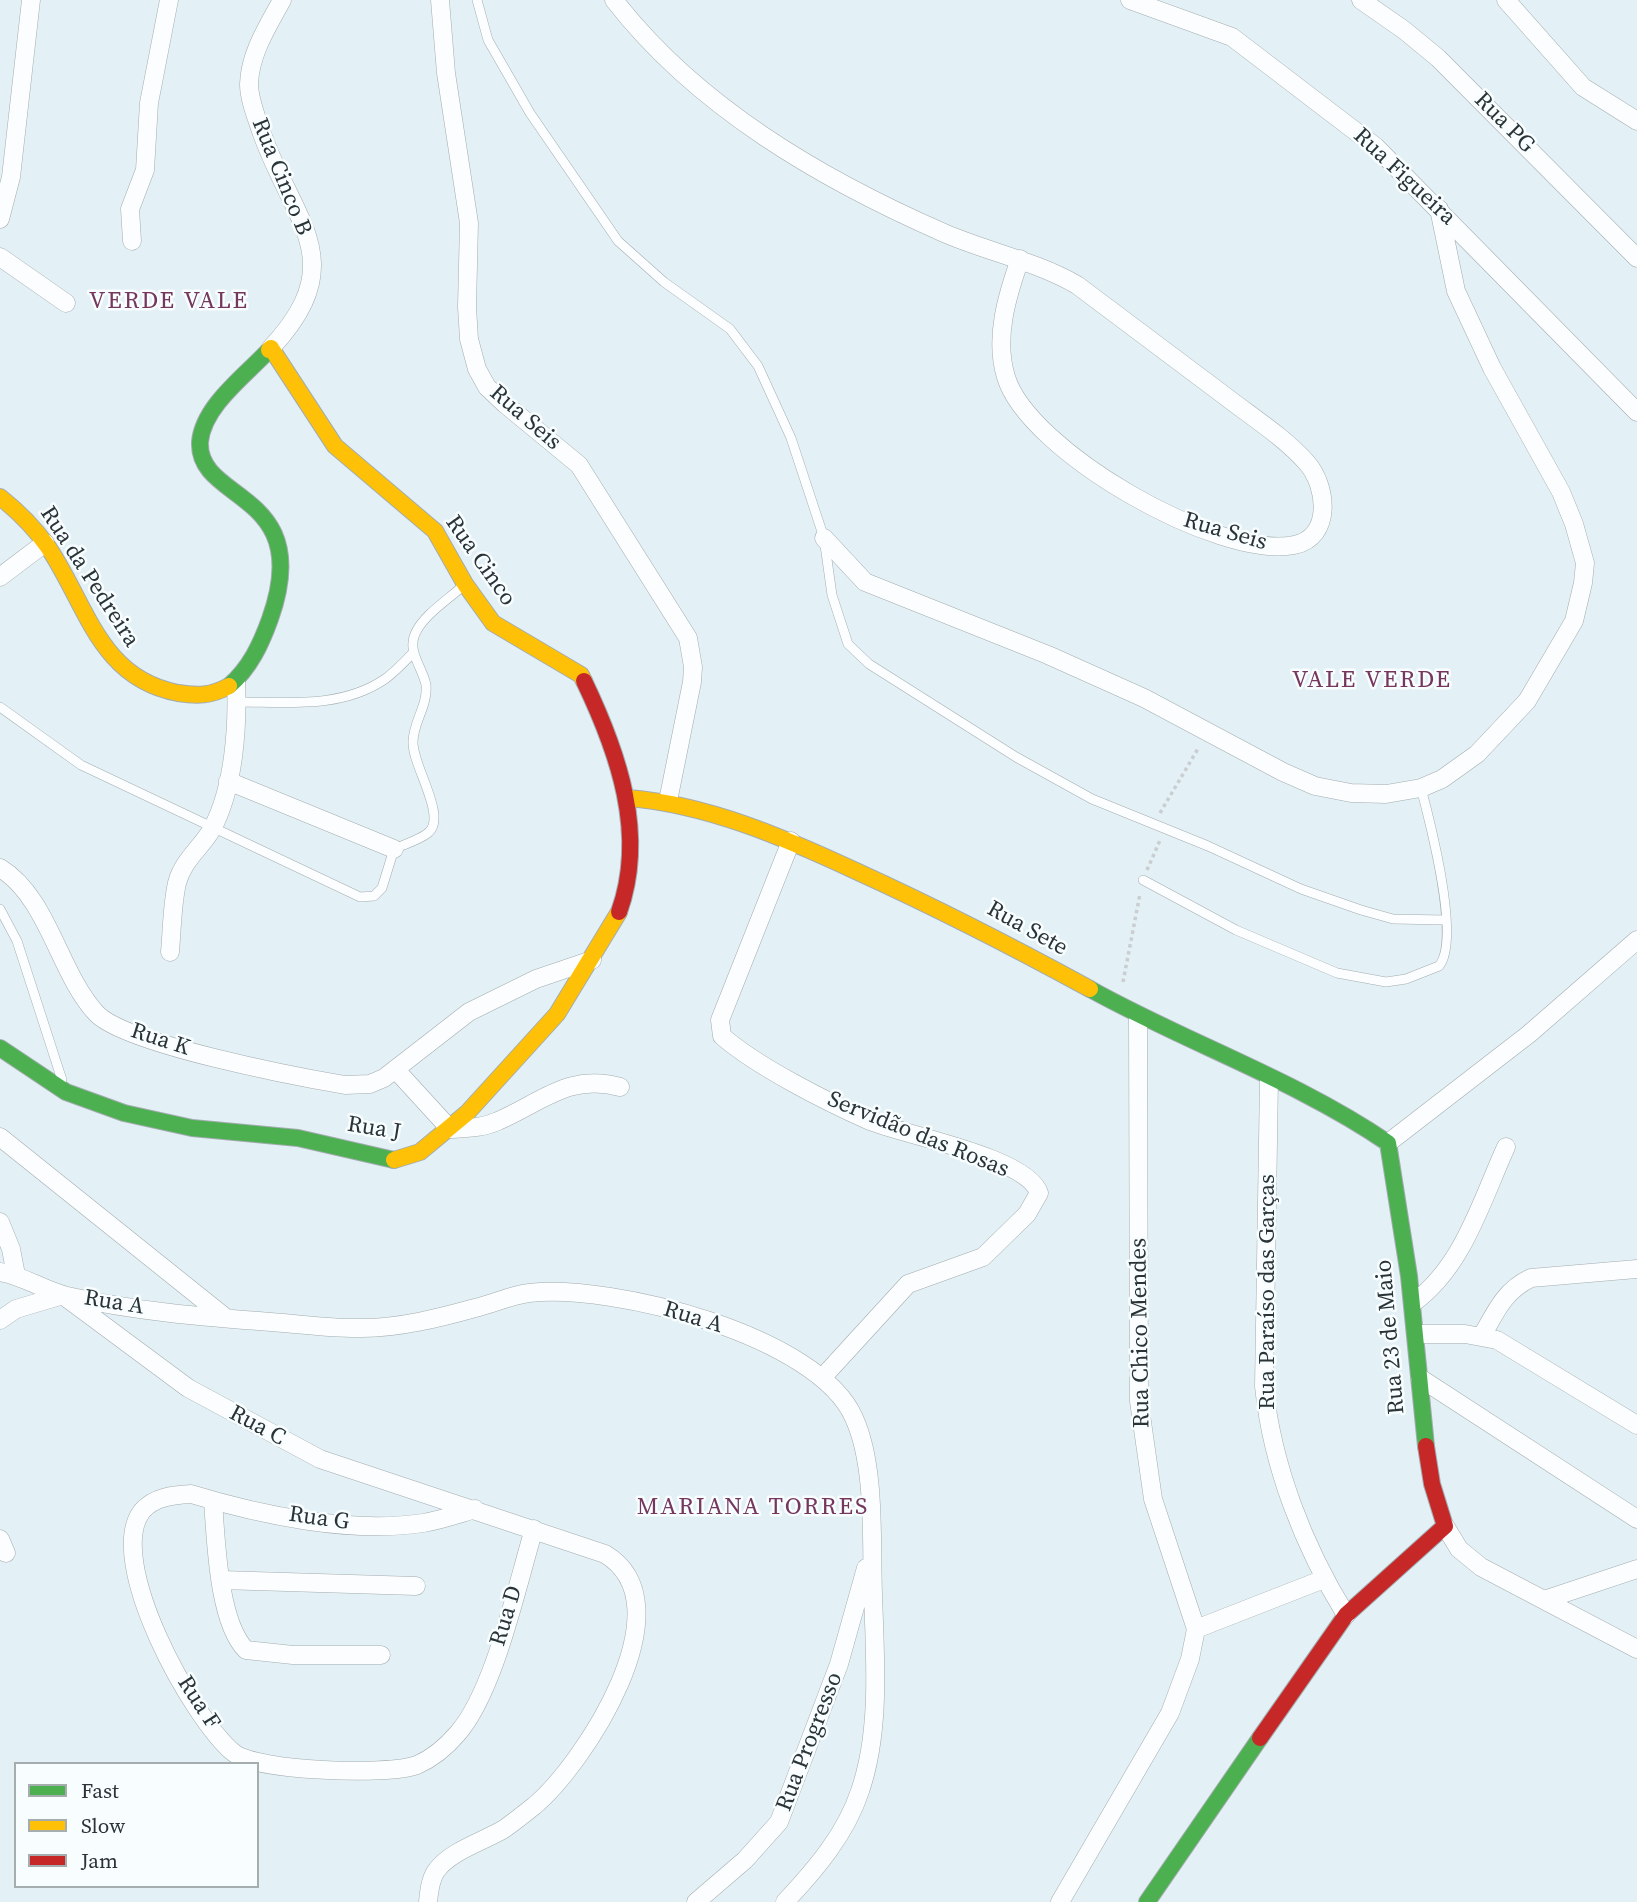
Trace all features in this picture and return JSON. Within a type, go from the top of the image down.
[{"type":"street","points":[[0,219],[11,177],[32,0]]},
{"type":"street","points":[[132,241],[130,209],[145,170],[149,103],[169,0]]},
{"type":"street","name":"Rua Cinco B","points":[[271,348],[300,312],[312,285],[314,269],[297,209],[267,149],[255,115],[249,85],[253,58],[282,0]]},
{"type":"street","name":"Rua Seis","points":[[440,0],[446,72],[469,223],[467,307],[469,339],[477,369],[487,387],[505,404],[579,465],[688,638],[693,667],[692,682],[668,801]]},
{"type":"street","name":"Rua Seis","points":[[614,0],[674,67],[730,113],[802,159],[866,195],[944,233],[989,251],[1020,259],[1049,269],[1077,285],[1255,419],[1308,463],[1324,501],[1323,518],[1310,537],[1297,545],[1269,547],[1197,526],[1134,496],[1056,444],[1020,406],[1006,378],[1002,355],[1003,321],[1020,259]]},
{"type":"street","name":"Rua Figueira","points":[[1130,0],[1232,37],[1376,147],[1637,412]]},
{"type":"street","name":"Rua PG","points":[[1361,0],[1438,58],[1637,258]]},
{"type":"street","points":[[1506,0],[1583,87],[1637,121]]},
{"type":"street","points":[[824,538],[864,582],[1048,655],[1209,730],[1283,772],[1315,786],[1351,793],[1386,794],[1421,788],[1442,779],[1477,754],[1527,701],[1574,621],[1585,563],[1561,492],[1492,368],[1457,291],[1439,209]]},
{"type":"street","points":[[0,257],[66,303]]},
{"type":"street","points":[[170,952],[177,882],[185,865],[212,829],[228,781],[236,742],[236,682],[262,640],[279,595],[281,556],[275,532],[269,523],[206,465],[199,446],[202,431],[212,413],[271,348]]},
{"type":"street","name":"Rua Cinco","points":[[271,348],[335,446],[435,531],[493,623],[512,637],[581,675],[606,727],[626,798],[630,854],[627,888]]},
{"type":"street","name":"Rua da Pedreira","points":[[0,497],[12,504],[45,543],[95,634],[126,673],[145,685],[183,696],[205,697],[223,692],[236,682]]},
{"type":"street","points":[[0,577],[45,543]]},
{"type":"street","points":[[228,781],[394,849]]},
{"type":"street","name":"Rua Sete","points":[[626,798],[668,801],[791,841],[964,920],[1138,1016],[1346,1114],[1388,1143]]},
{"type":"street","name":"Servidão das Rosas","points":[[791,841],[720,1020],[722,1036],[820,1097],[872,1122],[971,1151],[1002,1164],[1034,1184],[1039,1193],[1027,1213],[983,1257],[908,1284],[822,1378]]},
{"type":"street","name":"Rua K","points":[[0,868],[24,889],[97,1014],[113,1024],[157,1042],[345,1085],[370,1084],[396,1070],[469,1012],[536,979],[592,960]]},
{"type":"street","name":"Rua J","points":[[0,1048],[66,1092],[124,1113],[192,1128],[298,1138],[395,1160],[421,1152],[450,1129],[557,1014],[618,914],[627,888]]},
{"type":"street","points":[[1388,1143],[1529,1034],[1637,940]]},
{"type":"street","name":"Rua Chico Mendes","points":[[1138,1016],[1139,1401],[1153,1499],[1196,1629]]},
{"type":"street","points":[[396,1070],[450,1129],[486,1125],[578,1083],[600,1082],[620,1087]]},
{"type":"street","name":"Rua Paraíso das Garças","points":[[1269,1080],[1264,1387],[1268,1427],[1284,1479],[1324,1579],[1346,1615]]},
{"type":"street","points":[[0,1137],[226,1318]]},
{"type":"street","name":"Rua 23 de Maio","points":[[1388,1143],[1401,1211],[1413,1303],[1423,1446],[1432,1493],[1445,1526]]},
{"type":"street","points":[[1413,1303],[1433,1288],[1448,1269],[1506,1147]]},
{"type":"street","points":[[0,1222],[11,1249],[8,1273]]},
{"type":"street","points":[[1482,1336],[1500,1302],[1514,1286],[1531,1279],[1557,1275],[1637,1269]]},
{"type":"street","name":"Rua A","points":[[8,1273],[63,1295],[226,1318],[365,1328],[473,1309],[527,1293],[565,1292],[608,1296],[697,1317],[774,1348],[822,1378],[847,1403],[860,1436],[867,1472],[876,1676],[870,1743],[860,1791],[839,1835],[785,1902]]},
{"type":"street","points":[[0,1320],[16,1309],[63,1295]]},
{"type":"street","name":"Rua C","points":[[63,1295],[188,1388],[264,1431],[320,1459],[431,1498],[475,1509]]},
{"type":"street","points":[[1416,1334],[1482,1336],[1497,1340],[1637,1425]]},
{"type":"street","points":[[1420,1378],[1637,1519]]},
{"type":"street","name":"Rua G","points":[[163,1497],[191,1494],[213,1501],[354,1525],[424,1522],[475,1509]]},
{"type":"street","name":"Rua F","points":[[163,1497],[150,1503],[135,1526],[133,1561],[137,1581],[165,1651],[197,1706],[237,1756],[254,1762]]},
{"type":"street","points":[[213,1501],[222,1580],[231,1623],[246,1650],[293,1655],[381,1655]]},
{"type":"street","points":[[428,1902],[436,1871],[450,1859],[506,1827],[536,1804],[563,1776],[597,1730],[616,1693],[636,1625],[634,1598],[620,1563],[605,1554],[475,1509]]},
{"type":"street","points":[[1147,1902],[1346,1615],[1445,1526],[1460,1549],[1481,1567],[1637,1649]]},
{"type":"street","name":"Rua D","points":[[441,1751],[460,1730],[480,1694],[534,1529]]},
{"type":"street","name":"Rua Progresso","points":[[695,1902],[745,1860],[779,1822],[839,1664],[871,1550]]},
{"type":"street","points":[[1544,1600],[1637,1569]]},
{"type":"street","points":[[1060,1902],[1170,1713],[1190,1659],[1196,1629],[1324,1579]]},
{"type":"street","points":[[222,1580],[416,1586]]},
{"type":"street","name":"Rua F","points":[[259,1762],[354,1772],[416,1765],[441,1751]]},
{"type":"lane","points":[[477,0],[478,12],[488,40],[530,113],[618,241],[664,282],[730,329],[747,347],[791,438],[824,538],[839,621],[848,644],[869,664],[1016,757],[1092,799],[1154,823],[1301,889],[1361,911],[1393,919],[1445,919]]},
{"type":"lane","points":[[0,707],[81,765],[360,897],[373,896],[382,888],[394,849],[430,832],[435,816],[414,755],[413,740],[426,690],[413,653],[414,636],[420,626],[466,584]]},
{"type":"lane","points":[[237,702],[321,702],[346,698],[386,679],[413,653]]},
{"type":"lane","points":[[1143,880],[1236,930],[1337,973],[1366,981],[1406,979],[1439,966],[1446,950],[1439,860],[1421,788]]},
{"type":"lane","points":[[0,909],[17,941],[66,1092]]},
{"type":"path","points":[[1154,823],[1209,730]]},
{"type":"path","points":[[1119,1005],[1130,934],[1143,880],[1165,828]]},
{"type":"traffic: fast","points":[[229,686],[254,655],[270,619],[280,577],[278,545],[267,522],[251,505],[216,477],[204,462],[200,442],[203,429],[217,404],[269,350]]},
{"type":"traffic: fast","points":[[1090,989],[1316,1100],[1388,1143],[1409,1276],[1426,1446]]},
{"type":"traffic: fast","points":[[0,1048],[66,1092],[124,1113],[192,1128],[298,1138],[394,1160]]},
{"type":"traffic: fast","points":[[1147,1902],[1260,1738]]},
{"type":"traffic: slow","points":[[269,350],[271,348],[335,446],[435,531],[465,584],[493,623],[581,675],[584,681]]},
{"type":"traffic: slow","points":[[0,497],[14,508],[43,540],[98,636],[112,656],[130,672],[151,685],[191,695],[216,692],[229,686]]},
{"type":"traffic: slow","points":[[627,798],[687,807],[716,815],[802,847],[946,914],[1090,989]]},
{"type":"traffic: slow","points":[[394,1160],[420,1152],[467,1113],[557,1014],[619,912]]},
{"type":"traffic: jam","points":[[584,681],[608,736],[625,794],[630,853],[627,883],[619,912]]},
{"type":"traffic: jam","points":[[1260,1738],[1346,1615],[1445,1526],[1432,1484],[1426,1446]]},
{"type":"district","name":"VERDE VALE","points":[[169,302]]},
{"type":"district","name":"VALE VERDE","points":[[1372,681]]},
{"type":"district","name":"MARIANA TORRES","points":[[753,1508]]}]
